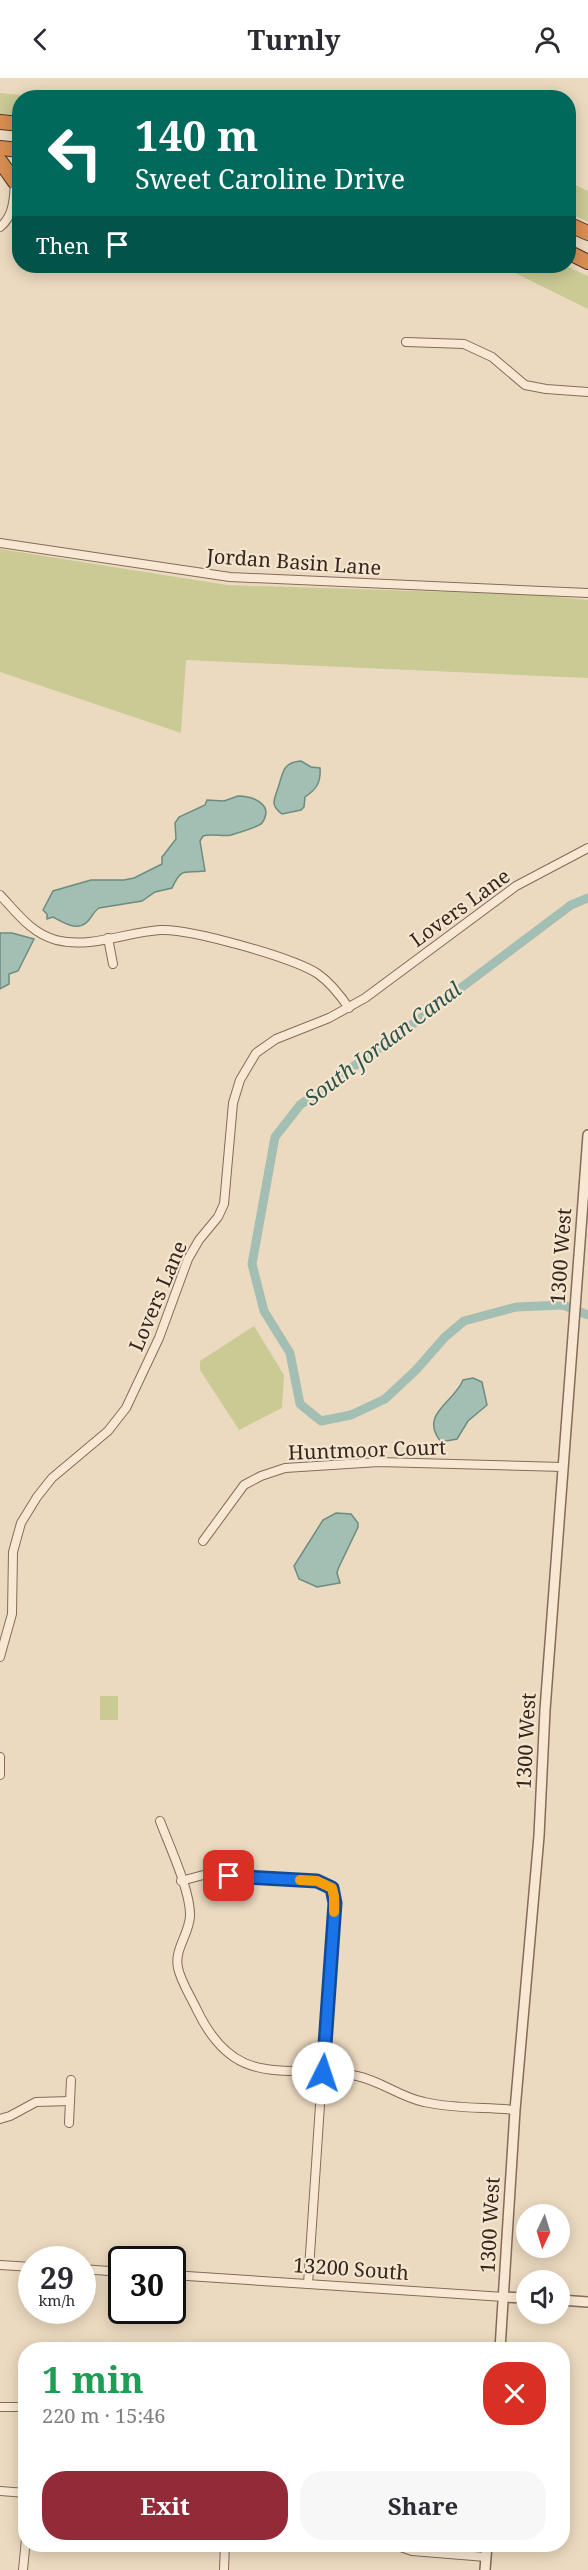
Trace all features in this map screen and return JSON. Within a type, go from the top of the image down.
[{"type":"highway","points":[[0,161],[12,174]]},
{"type":"street","points":[[0,227],[12,212]]},
{"type":"street","points":[[406,342],[464,344],[492,357],[525,385],[588,392]]},
{"type":"street","name":"Jordan Basin Lane","points":[[0,543],[241,578],[588,593]]},
{"type":"street","name":"Lovers Lane","points":[[0,1657],[12,1614],[13,1552],[18,1530],[37,1497],[52,1478],[108,1431],[126,1408],[159,1338],[188,1259],[199,1240],[218,1217],[224,1204],[233,1103],[246,1068],[256,1053],[269,1043],[349,1008],[516,886],[588,848]]},
{"type":"street","points":[[0,895],[25,923],[49,938],[75,942],[160,930],[198,934],[311,970],[335,988],[349,1008]]},
{"type":"street","points":[[108,938],[113,964]]},
{"type":"street","name":"1300 West","points":[[501,2342],[515,2110],[539,1836],[545,1710],[563,1467],[576,1300],[584,1247],[588,1135]]},
{"type":"street","name":"Huntmoor Court","points":[[203,1541],[244,1485],[261,1476],[285,1468],[379,1462],[563,1467]]},
{"type":"street","points":[[0,1757],[0,1775]]},
{"type":"street","points":[[160,1821],[188,1898],[189,1929],[178,1954],[178,1967],[213,2040],[239,2061],[253,2067],[370,2079],[422,2102],[515,2110]]},
{"type":"street","points":[[181,1881],[207,1874],[317,1881],[332,1888],[335,1903],[308,2284]]},
{"type":"street","points":[[69,2123],[71,2080]]},
{"type":"street","points":[[0,2119],[36,2102],[70,2101]]},
{"type":"street","points":[[0,2265],[18,2266]]},
{"type":"street","name":"13200 South","points":[[186,2276],[516,2298]]},
{"type":"street","points":[[570,2301],[588,2302]]},
{"type":"street","points":[[0,2407],[18,2407]]},
{"type":"street","points":[[0,2491],[18,2492]]},
{"type":"street","points":[[23,2570],[25,2552]]},
{"type":"street","points":[[224,2570],[225,2552]]},
{"type":"street","points":[[424,2552],[486,2557]]},
{"type":"street","points":[[485,2570],[486,2552]]},
{"type":"green space","points":[[0,93],[12,94],[12,116],[0,114]]},
{"type":"green space","points":[[576,185],[588,191],[588,222],[576,216]]},
{"type":"green space","points":[[576,271],[588,276],[588,309],[515,273],[576,273]]},
{"type":"green space","points":[[0,549],[227,585],[538,595],[588,600],[588,678],[186,660],[181,733],[0,672]]},
{"type":"green space","points":[[254,1326],[284,1375],[282,1408],[239,1430],[200,1370],[200,1361]]},
{"type":"green space","points":[[100,1696],[118,1696],[118,1720],[100,1720]]},
{"type":"shaded area","points":[[301,761],[311,767],[320,768],[319,781],[313,791],[305,797],[304,807],[301,810],[282,814],[274,802],[282,774],[287,766]]},
{"type":"shaded area","points":[[238,796],[255,800],[264,806],[266,811],[262,823],[228,835],[203,836],[200,841],[205,871],[185,872],[179,876],[172,888],[155,892],[142,901],[99,908],[82,925],[69,925],[53,917],[47,919],[47,914],[43,910],[53,891],[91,880],[134,878],[162,864],[162,857],[176,839],[175,823],[179,817],[205,805],[207,800],[224,801]]},
{"type":"shaded area","points":[[0,933],[12,933],[34,939],[18,971],[9,974],[9,984],[0,989]]},
{"type":"shaded area","points":[[473,1378],[482,1382],[487,1405],[468,1421],[457,1439],[441,1442],[435,1432],[436,1416],[463,1380]]},
{"type":"shaded area","points":[[336,1513],[351,1514],[358,1523],[358,1527],[338,1569],[340,1583],[317,1587],[299,1579],[294,1566],[323,1520]]},
{"type":"waterway","name":"South Jordan Canal","points":[[588,898],[571,905],[421,1018],[300,1105],[275,1137],[252,1264],[264,1311],[290,1353],[300,1404],[321,1421],[351,1415],[385,1399],[416,1370],[445,1337],[464,1321],[516,1307],[563,1305],[588,1315]]},
{"type":"slow traffic","points":[[300,1880],[317,1881],[332,1888],[334,1912]]},
{"type":"route","points":[[229,1876],[317,1881],[332,1888],[335,1903],[323,2073]]}]
